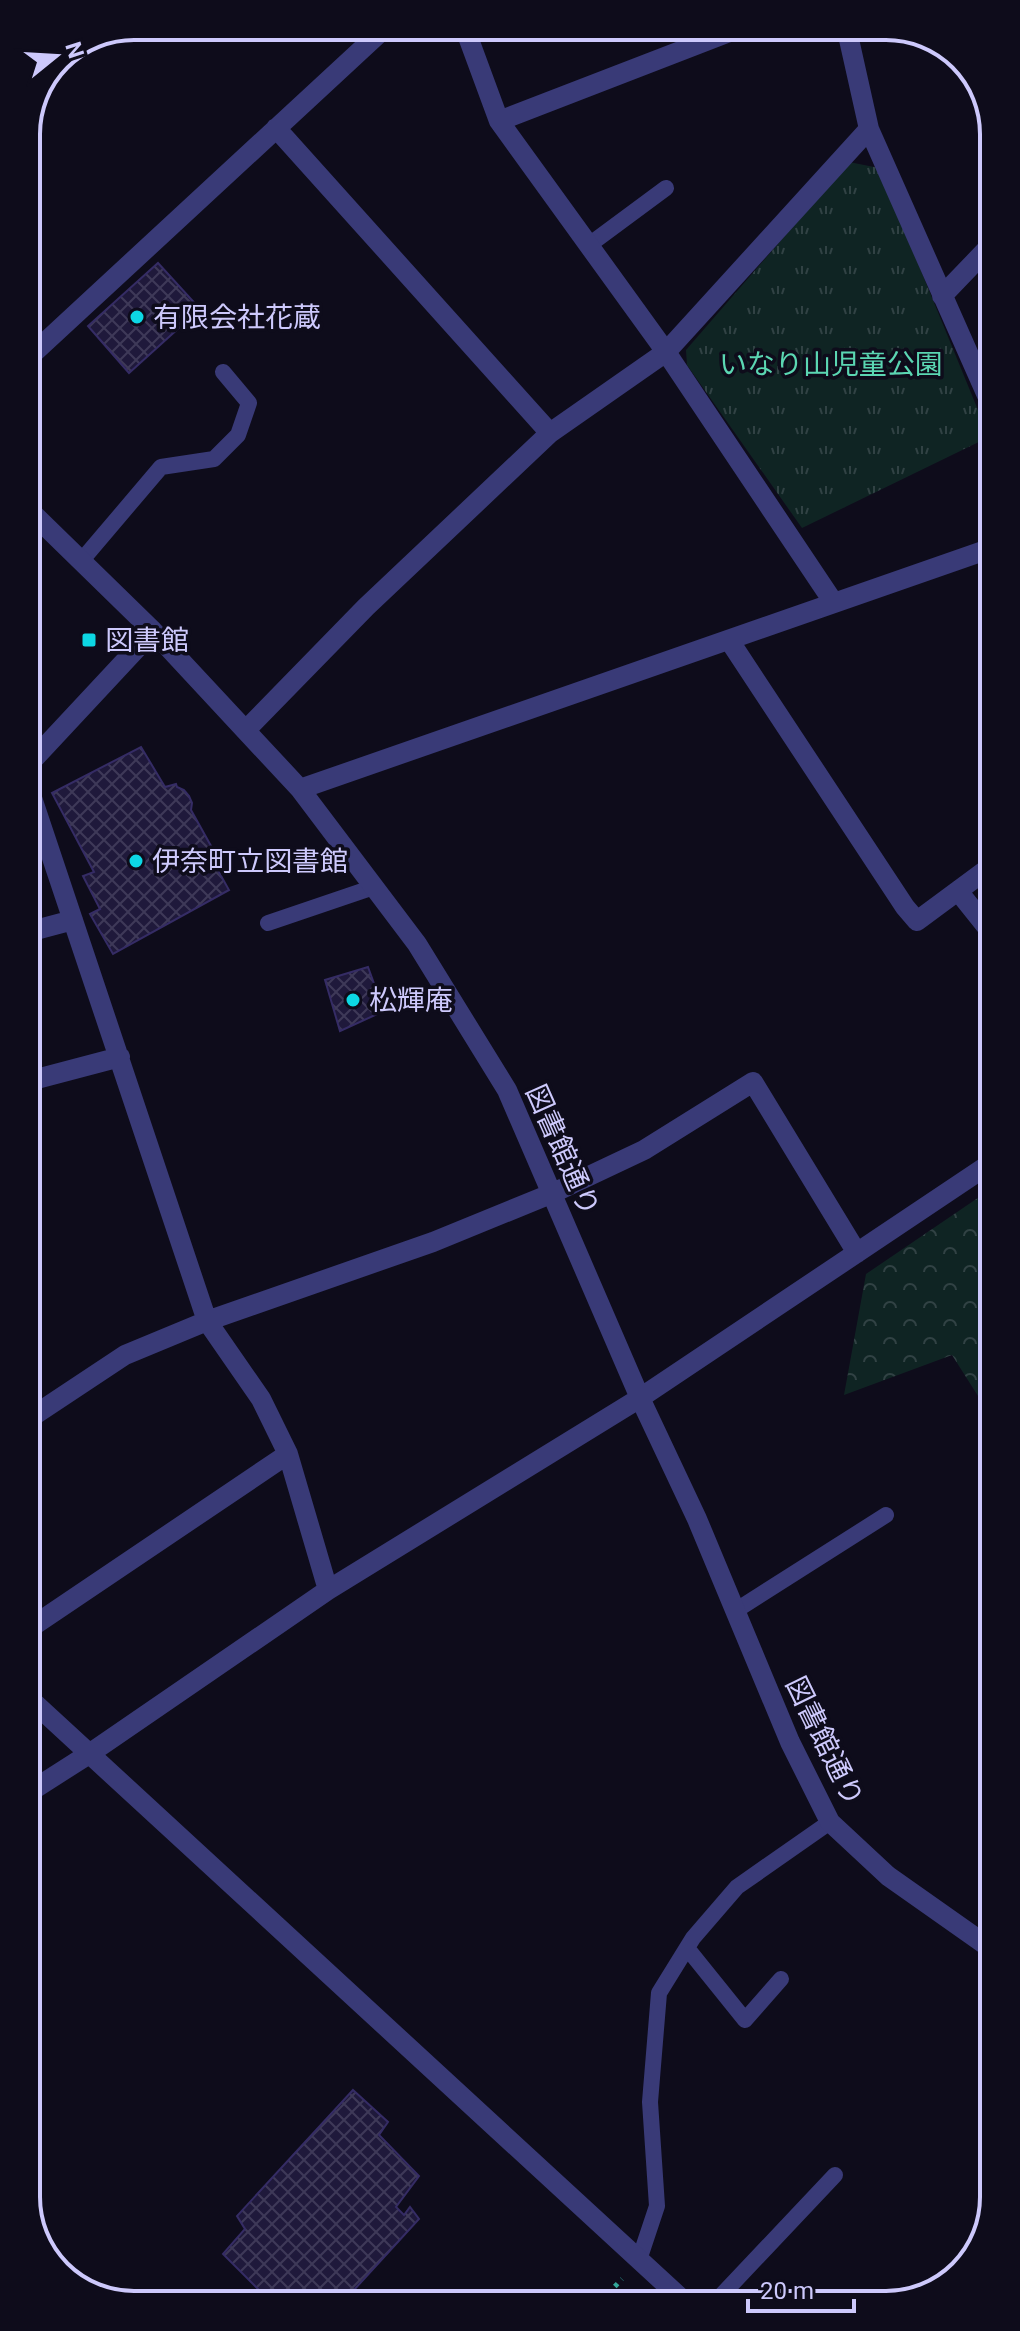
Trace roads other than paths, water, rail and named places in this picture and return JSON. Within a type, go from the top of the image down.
[{"type":"street","points":[[40,347],[372,40]]},
{"type":"street","points":[[469,40],[499,121],[666,352],[834,603]]},
{"type":"street","points":[[499,121],[709,40]]},
{"type":"street","points":[[849,40],[869,129],[980,380]]},
{"type":"street","points":[[276,128],[550,433]]},
{"type":"street","points":[[246,730],[366,607],[550,433],[666,352],[869,129]]},
{"type":"street","points":[[942,296],[980,256]]},
{"type":"street","name":"図書館通り","points":[[40,520],[153,631],[300,789],[417,944],[507,1090],[640,1398],[697,1519],[790,1742],[830,1822],[888,1876],[980,1941]]},
{"type":"street","points":[[300,789],[980,552]]},
{"type":"street","points":[[40,752],[153,631]]},
{"type":"street","points":[[729,640],[917,921],[980,874]]},
{"type":"street","points":[[40,822],[207,1321],[261,1399],[288,1454],[328,1590]]},
{"type":"street","points":[[958,891],[980,918]]},
{"type":"street","points":[[40,929],[73,920]]},
{"type":"street","points":[[40,1078],[120,1057]]},
{"type":"street","points":[[40,1411],[125,1355],[207,1321],[433,1242],[553,1193],[644,1150],[753,1082],[857,1253]]},
{"type":"street","points":[[40,1785],[328,1590],[640,1398],[980,1170]]},
{"type":"street","points":[[40,1621],[288,1454]]},
{"type":"street","points":[[40,1708],[673,2291]]},
{"type":"lane","points":[[589,245],[666,188]]},
{"type":"lane","points":[[82,560],[161,467],[214,459],[238,435],[249,403],[223,372]]},
{"type":"lane","points":[[268,923],[374,887]]},
{"type":"lane","points":[[735,1611],[886,1515]]},
{"type":"lane","points":[[639,2260],[657,2206],[650,2102],[659,1993],[693,1938],[737,1887],[830,1822]]},
{"type":"lane","points":[[687,1948],[745,2020],[781,1979]]},
{"type":"lane","points":[[725,2291],[835,2175]]},
{"type":"place","name":"有限会社花蔵","points":[[137,317]]},
{"type":"place","name":"図書館","points":[[89,640]]},
{"type":"place","name":"伊奈町立図書館","points":[[136,861]]},
{"type":"place","name":"松輝庵","points":[[353,1000]]},
{"type":"park label","name":"いなり山児童公園","points":[[831,364]]}]
